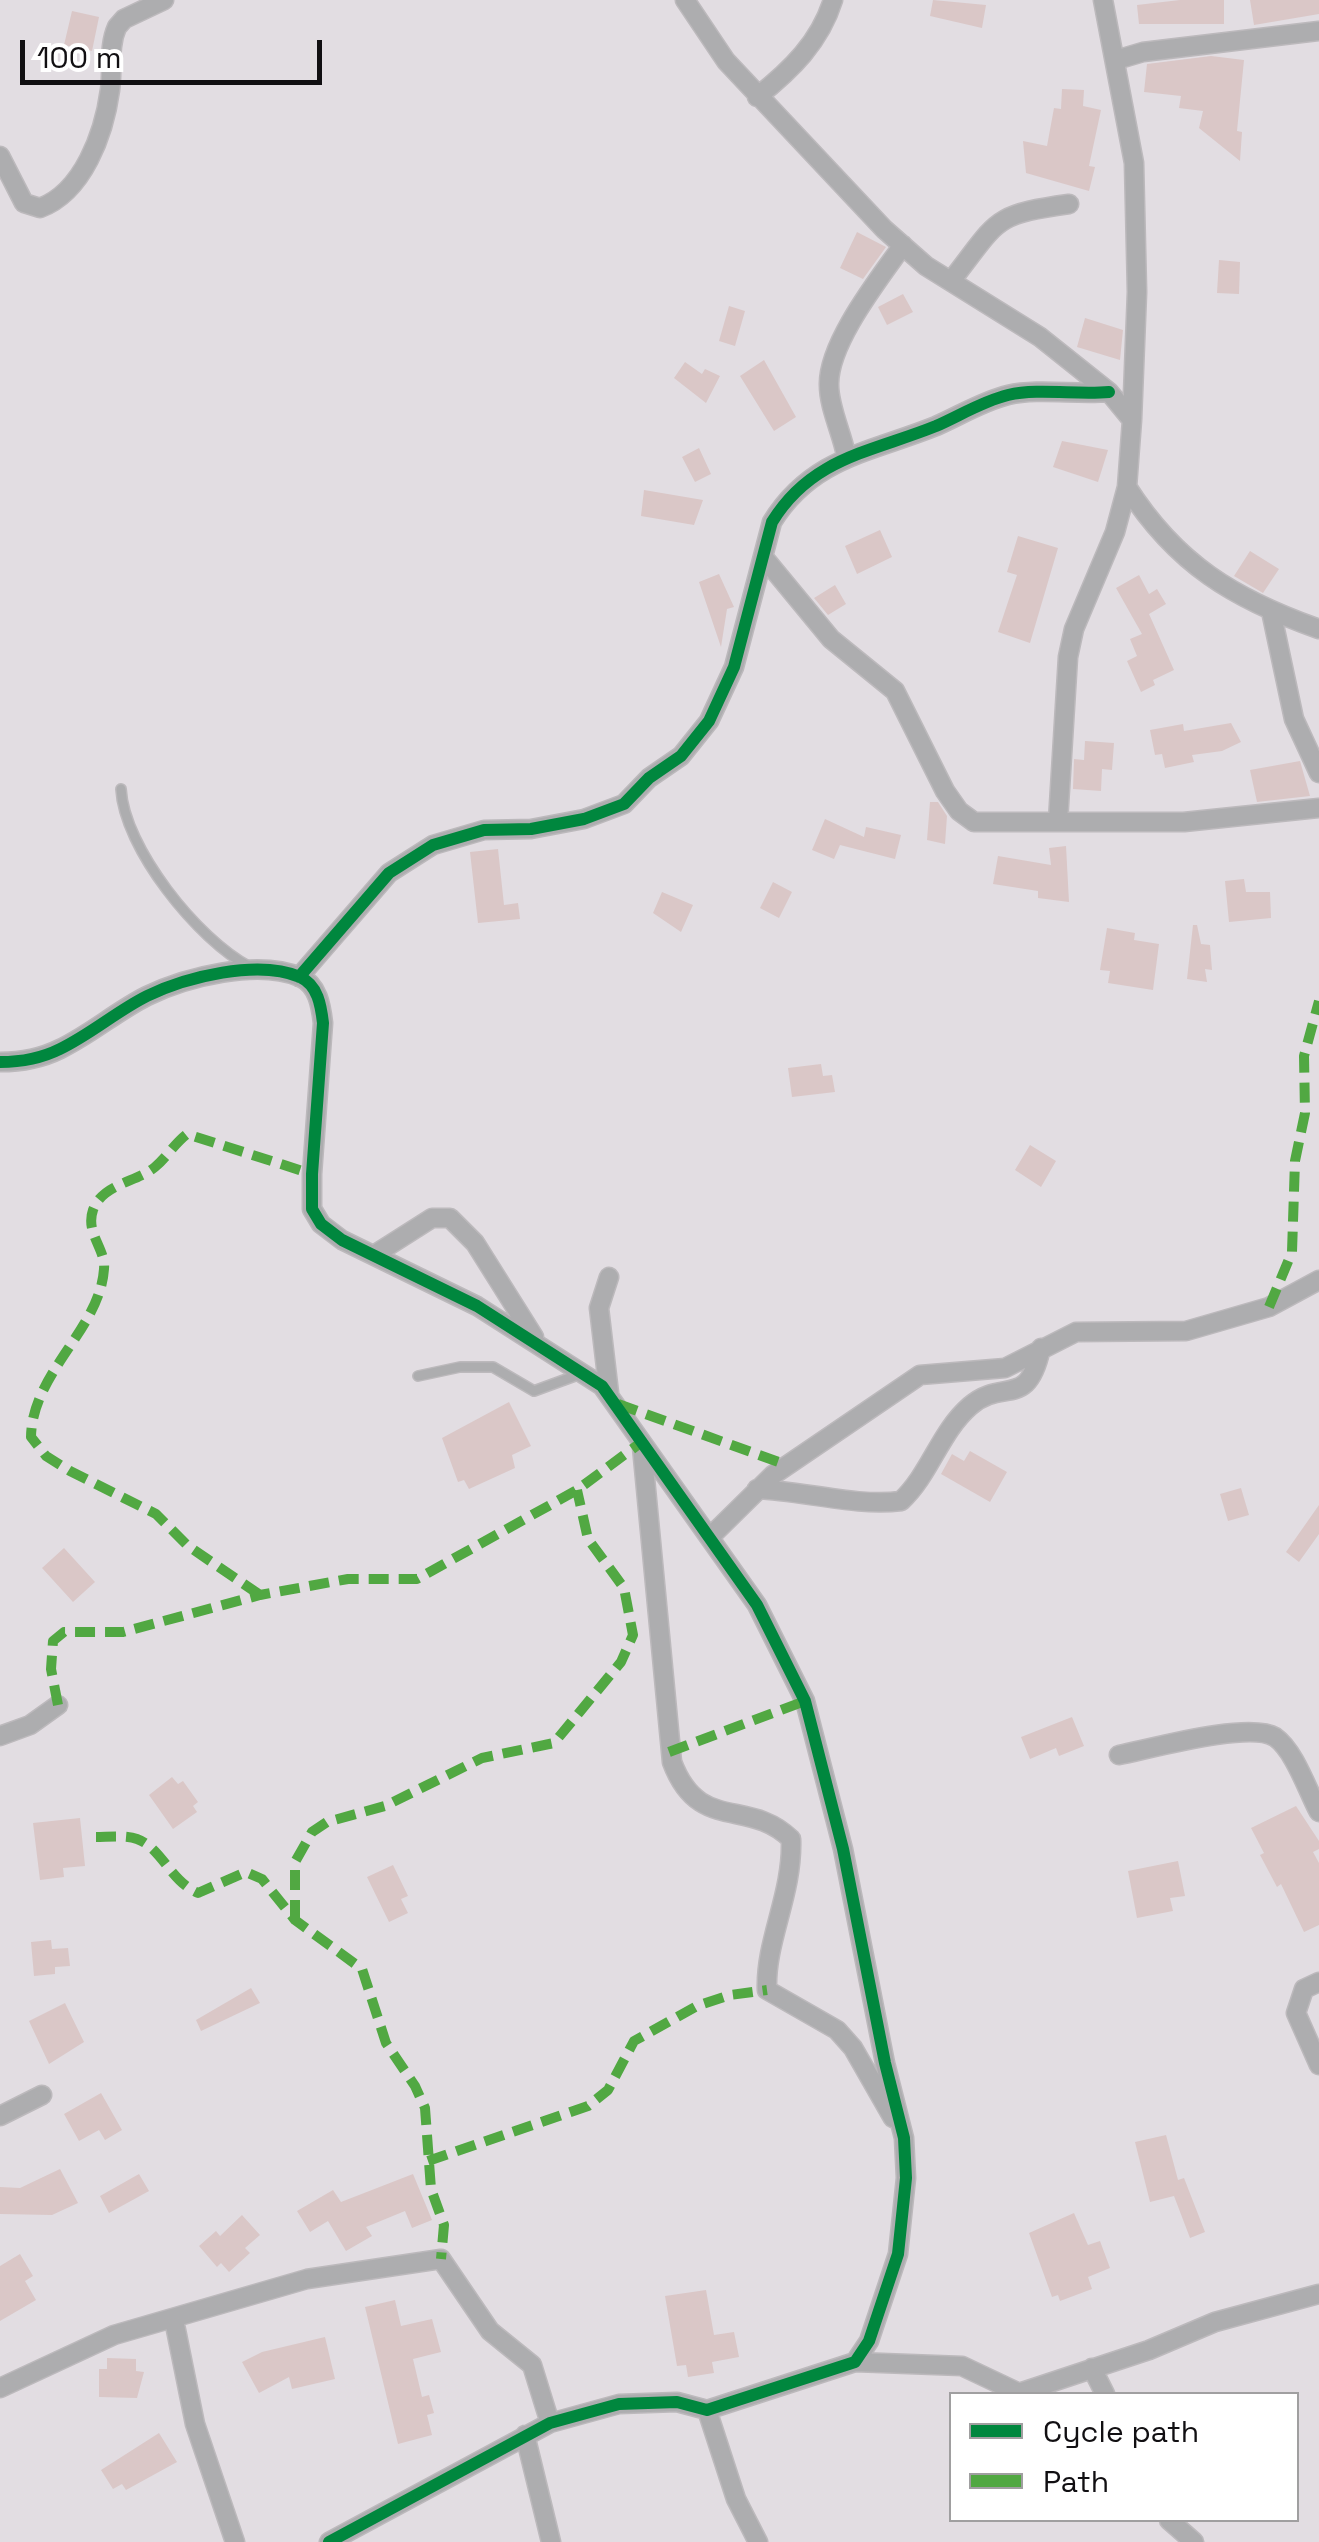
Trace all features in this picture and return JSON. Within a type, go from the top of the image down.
[{"type":"street","points":[[0,156],[18,196],[32,206],[48,205],[72,189],[105,111],[117,27],[124,19],[164,0]]},
{"type":"street","points":[[685,0],[726,61],[757,97],[903,245],[1040,337],[1108,392],[1132,420]]},
{"type":"street","points":[[757,97],[792,68],[825,25],[834,0]]},
{"type":"street","points":[[1058,821],[1068,657],[1074,629],[1115,532],[1127,487],[1132,420],[1138,292],[1134,162],[1103,0]]},
{"type":"street","points":[[1116,60],[1143,52],[1319,31]]},
{"type":"street","points":[[951,280],[1001,219],[1014,212],[1069,204]]},
{"type":"street","points":[[846,455],[829,386],[831,372],[861,304],[903,245]]},
{"type":"street","points":[[299,977],[389,873],[434,845],[484,830],[531,829],[584,819],[624,804],[681,756],[709,721],[734,667],[772,522],[784,503],[846,455],[907,437],[1005,396],[1108,392]]},
{"type":"street","points":[[1127,487],[1166,542],[1227,590],[1319,629]]},
{"type":"street","points":[[765,559],[831,639],[895,691],[959,812],[974,822],[1184,822],[1319,808]]},
{"type":"street","points":[[1270,611],[1294,720],[1319,773]]},
{"type":"street","points":[[0,1062],[38,1058],[60,1049],[150,994],[186,982],[258,970],[299,977],[317,994],[323,1023],[312,1210],[321,1224],[342,1240],[376,1254],[586,1372],[609,1394],[642,1447],[758,1605],[811,1717],[904,2138],[906,2178],[898,2254],[869,2341],[854,2362]]},
{"type":"street","points":[[376,1254],[421,1223],[438,1216],[450,1218],[476,1243],[540,1346]]},
{"type":"street","points":[[609,1277],[599,1308],[609,1394]]},
{"type":"street","points":[[710,1537],[757,1489],[920,1375],[1004,1368],[1076,1332],[1186,1331],[1268,1307],[1319,1280]]},
{"type":"street","points":[[757,1489],[810,1492],[879,1504],[901,1501],[925,1474],[960,1415],[978,1399],[1025,1385],[1035,1376],[1041,1348]]},
{"type":"street","points":[[642,1447],[660,1611],[665,1729],[672,1762],[686,1793],[700,1805],[761,1818],[791,1839],[783,1917],[766,1966],[766,1990],[814,2016],[845,2039],[904,2138]]},
{"type":"street","points":[[0,1736],[30,1725],[58,1705]]},
{"type":"street","points":[[1118,1755],[1213,1737],[1261,1734],[1275,1738],[1285,1750],[1319,1812]]},
{"type":"street","points":[[1319,1982],[1304,1989],[1296,2013],[1319,2065]]},
{"type":"street","points":[[0,2116],[42,2095]]},
{"type":"street","points":[[0,2388],[114,2335],[307,2279],[442,2259],[490,2331],[532,2365],[550,2423]]},
{"type":"street","points":[[1023,2392],[1215,2322],[1318,2295]]},
{"type":"street","points":[[174,2320],[195,2424],[235,2542]]},
{"type":"street","points":[[329,2542],[550,2423],[620,2404],[677,2402],[707,2410],[854,2362],[962,2366],[1018,2392]]},
{"type":"street","points":[[1092,2368],[1104,2392]]},
{"type":"street","points":[[707,2410],[736,2498],[758,2542]]},
{"type":"street","points":[[525,2435],[551,2542]]},
{"type":"street","points":[[1171,2522],[1194,2542]]},
{"type":"lane","points":[[121,789],[125,820],[134,838],[196,925],[221,949],[258,970]]},
{"type":"lane","points":[[418,1376],[460,1367],[493,1367],[536,1390],[586,1372]]},
{"type":"building","points":[[933,0],[986,5],[982,28],[930,16]]},
{"type":"building","points":[[1224,0],[1224,24],[1139,24],[1137,5]]},
{"type":"building","points":[[1250,0],[1319,0],[1319,14],[1254,25]]},
{"type":"building","points":[[72,11],[99,17],[92,51],[64,45]]},
{"type":"building","points":[[1211,56],[1244,60],[1237,131],[1242,132],[1240,161],[1199,128],[1203,111],[1179,108],[1181,96],[1144,92],[1147,64]]},
{"type":"building","points":[[1062,89],[1084,90],[1083,106],[1101,110],[1089,166],[1095,167],[1089,191],[1026,173],[1023,141],[1047,146],[1054,108],[1061,109]]},
{"type":"building","points":[[857,232],[886,247],[863,279],[840,268]]},
{"type":"building","points":[[1219,260],[1240,262],[1239,294],[1217,293]]},
{"type":"building","points":[[903,294],[913,312],[887,325],[878,307]]},
{"type":"building","points":[[729,306],[745,311],[735,346],[719,341]]},
{"type":"building","points":[[1085,318],[1123,330],[1120,360],[1077,347]]},
{"type":"building","points":[[764,360],[796,417],[774,431],[740,376]]},
{"type":"building","points":[[685,362],[702,374],[705,369],[720,376],[706,403],[674,378]]},
{"type":"building","points":[[1062,441],[1108,450],[1098,482],[1053,467]]},
{"type":"building","points":[[699,448],[711,474],[695,482],[682,457]]},
{"type":"building","points":[[644,490],[703,500],[694,525],[641,516]]},
{"type":"building","points":[[880,530],[892,557],[857,574],[845,546]]},
{"type":"building","points":[[1018,536],[1058,548],[1030,643],[998,632],[1017,575],[1007,572]]},
{"type":"building","points":[[1250,551],[1279,569],[1263,593],[1234,576]]},
{"type":"building","points":[[719,574],[734,607],[727,609],[721,647],[699,582]]},
{"type":"building","points":[[1139,575],[1149,594],[1157,589],[1166,604],[1149,614],[1174,670],[1153,680],[1155,685],[1141,692],[1127,661],[1137,656],[1130,639],[1142,634],[1116,588]]},
{"type":"building","points":[[835,585],[846,604],[828,615],[814,598]]},
{"type":"building","points":[[1231,723],[1241,742],[1222,751],[1192,755],[1194,762],[1165,768],[1162,754],[1155,755],[1150,730],[1183,724],[1184,731]]},
{"type":"building","points":[[1085,741],[1114,743],[1112,770],[1102,769],[1101,791],[1073,789],[1074,759],[1084,760]]},
{"type":"building","points":[[1300,761],[1310,796],[1257,802],[1250,770]]},
{"type":"building","points":[[930,802],[938,802],[947,816],[945,844],[927,840]]},
{"type":"building","points":[[825,819],[864,837],[866,827],[901,835],[895,859],[840,845],[834,859],[812,850]]},
{"type":"building","points":[[1066,846],[1069,902],[1038,898],[1038,891],[993,884],[998,856],[1051,865],[1049,848]]},
{"type":"building","points":[[498,849],[504,905],[518,903],[520,919],[478,923],[470,852]]},
{"type":"building","points":[[1244,879],[1246,892],[1270,892],[1271,918],[1229,922],[1225,881]]},
{"type":"building","points":[[773,882],[792,892],[779,918],[760,908]]},
{"type":"building","points":[[662,892],[693,905],[681,932],[653,913]]},
{"type":"building","points":[[1193,925],[1197,925],[1201,944],[1210,945],[1212,970],[1205,969],[1207,982],[1187,979]]},
{"type":"building","points":[[1107,928],[1135,933],[1134,940],[1159,944],[1153,990],[1108,983],[1110,971],[1100,970]]},
{"type":"building","points":[[821,1064],[823,1076],[832,1075],[835,1092],[792,1097],[788,1068]]},
{"type":"building","points":[[1030,1145],[1056,1161],[1041,1187],[1015,1170]]},
{"type":"building","points":[[509,1402],[531,1446],[512,1455],[515,1468],[469,1489],[464,1480],[458,1482],[442,1438]]},
{"type":"building","points":[[970,1451],[1007,1472],[990,1502],[941,1474],[952,1454],[964,1461]]},
{"type":"building","points":[[1241,1488],[1249,1515],[1228,1521],[1220,1494]]},
{"type":"building","points":[[1319,1505],[1319,1534],[1299,1562],[1286,1552]]},
{"type":"building","points":[[64,1548],[95,1582],[73,1602],[42,1568]]},
{"type":"building","points":[[1072,1717],[1084,1746],[1059,1756],[1056,1748],[1030,1759],[1021,1737]]},
{"type":"building","points":[[172,1777],[178,1784],[183,1781],[198,1802],[193,1806],[197,1812],[173,1829],[149,1795]]},
{"type":"building","points":[[1296,1806],[1319,1841],[1319,1849],[1313,1852],[1319,1863],[1319,1925],[1304,1932],[1281,1884],[1277,1887],[1260,1855],[1264,1853],[1251,1828]]},
{"type":"building","points":[[80,1818],[85,1866],[63,1868],[64,1877],[40,1880],[33,1823]]},
{"type":"building","points":[[1178,1861],[1185,1896],[1170,1898],[1173,1911],[1137,1918],[1128,1871]]},
{"type":"building","points":[[393,1865],[408,1896],[401,1899],[408,1913],[389,1922],[367,1877]]},
{"type":"building","points":[[51,1940],[52,1949],[68,1948],[70,1966],[55,1967],[55,1974],[34,1976],[31,1942]]},
{"type":"building","points":[[251,1988],[260,2003],[201,2031],[196,2020]]},
{"type":"building","points":[[65,2003],[84,2042],[49,2064],[29,2021]]},
{"type":"building","points":[[101,2093],[122,2130],[105,2140],[99,2130],[79,2141],[64,2114]]},
{"type":"building","points":[[1166,2135],[1178,2180],[1184,2178],[1205,2232],[1190,2238],[1174,2196],[1150,2202],[1135,2142]]},
{"type":"building","points":[[60,2169],[78,2203],[52,2215],[0,2214],[0,2187],[20,2188]]},
{"type":"building","points":[[139,2174],[149,2191],[109,2213],[100,2196]]},
{"type":"building","points":[[413,2174],[432,2220],[412,2228],[405,2211],[366,2227],[372,2236],[346,2251],[328,2221],[310,2232],[297,2211],[333,2190],[341,2202]]},
{"type":"building","points":[[1074,2213],[1088,2245],[1100,2241],[1110,2268],[1088,2277],[1092,2289],[1060,2301],[1058,2295],[1052,2297],[1029,2233]]},
{"type":"building","points":[[242,2215],[260,2235],[245,2248],[250,2253],[229,2272],[221,2263],[217,2267],[199,2246],[216,2231],[220,2236]]},
{"type":"building","points":[[20,2254],[33,2276],[25,2281],[36,2300],[0,2321],[0,2266]]},
{"type":"building","points":[[706,2290],[714,2335],[734,2332],[739,2357],[712,2362],[714,2373],[688,2377],[686,2365],[677,2366],[665,2296]]},
{"type":"building","points":[[395,2300],[401,2326],[432,2319],[441,2352],[413,2359],[422,2397],[429,2395],[434,2413],[427,2415],[432,2435],[398,2444],[365,2307]]},
{"type":"building","points":[[325,2337],[335,2379],[292,2389],[289,2377],[259,2393],[242,2362],[262,2352]]},
{"type":"building","points":[[107,2358],[136,2359],[136,2371],[144,2372],[137,2398],[99,2397],[99,2369],[107,2369]]},
{"type":"building","points":[[159,2433],[177,2462],[126,2490],[122,2484],[113,2489],[101,2470]]},
{"type":"marked path","points":[[1269,1307],[1292,1252],[1295,1161],[1305,1113],[1304,1056],[1319,1001]]},
{"type":"marked path","points":[[260,1595],[188,1546],[156,1514],[70,1471],[46,1456],[31,1437],[42,1392],[100,1291],[104,1262],[91,1218],[104,1194],[155,1167],[187,1134],[312,1174]]},
{"type":"marked path","points":[[618,1404],[787,1465]]},
{"type":"marked path","points":[[58,1705],[51,1669],[53,1641],[64,1632],[123,1632],[260,1595],[348,1579],[417,1579],[577,1490],[639,1444]]},
{"type":"marked path","points":[[295,1920],[295,1862],[312,1832],[327,1822],[385,1806],[482,1758],[554,1743],[621,1662],[633,1635],[624,1588],[588,1539],[577,1490]]},
{"type":"marked path","points":[[669,1752],[805,1701]]},
{"type":"marked path","points":[[96,1837],[128,1837],[146,1843],[180,1881],[198,1893],[246,1872],[262,1879],[295,1920],[362,1969],[386,2043],[425,2108],[431,2189],[444,2225],[441,2259]]},
{"type":"marked path","points":[[428,2161],[588,2106],[608,2090],[634,2041],[697,2006],[730,1995],[767,1990]]},
{"type":"cycle path","points":[[299,977],[389,873],[433,845],[484,830],[531,829],[584,819],[624,804],[649,778],[681,756],[709,721],[734,667],[772,522],[806,483],[845,459],[999,398],[1032,392],[1109,392]]},
{"type":"cycle path","points":[[0,1062],[53,1052],[147,996],[201,977],[264,970],[300,977],[311,985],[318,997],[323,1023],[312,1174],[312,1209],[321,1224],[342,1240],[477,1306],[602,1386],[757,1605],[805,1701],[843,1849],[885,2063],[904,2138],[906,2178],[898,2254],[869,2341],[855,2362],[707,2410],[677,2402],[619,2404],[550,2423],[329,2542]]}]
